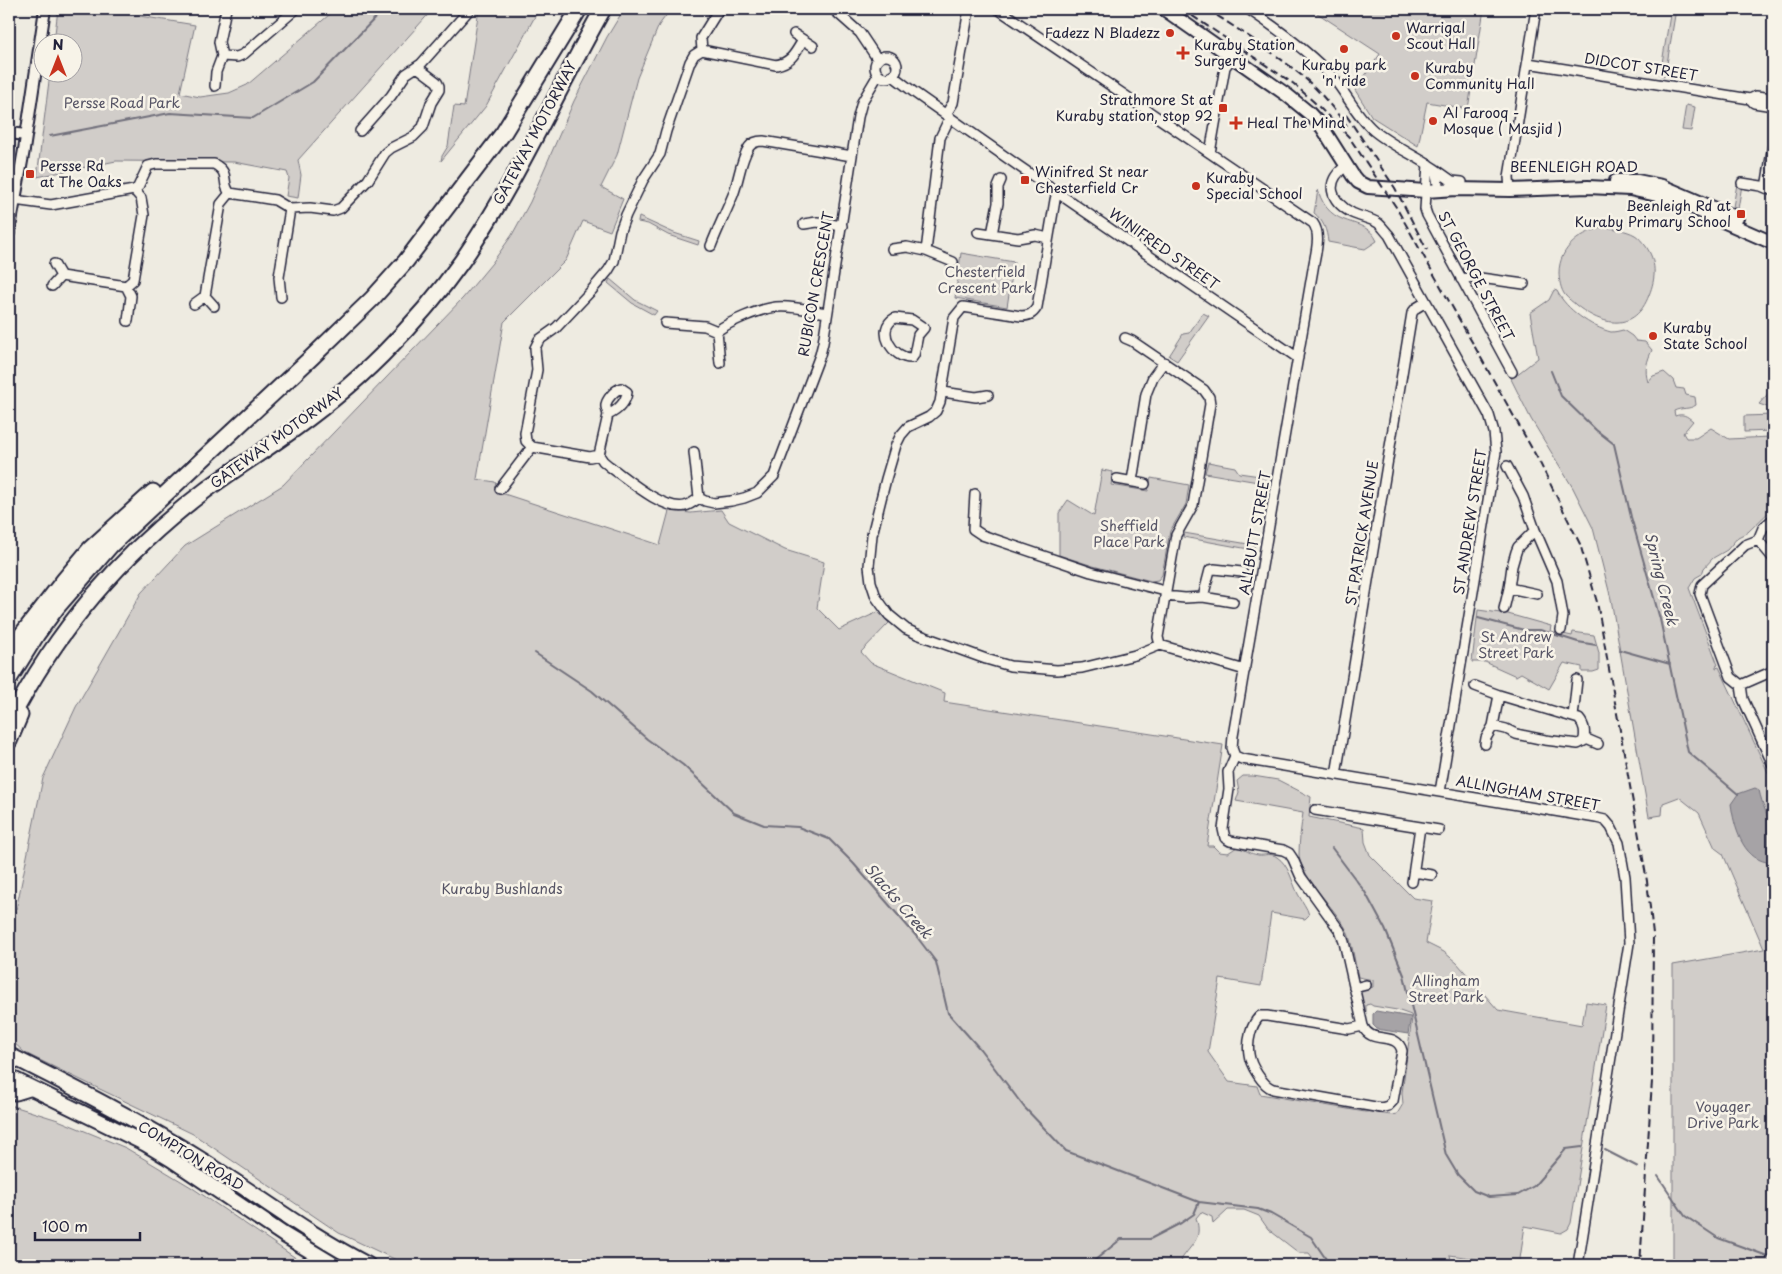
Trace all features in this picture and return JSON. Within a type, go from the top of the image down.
[{"type":"highway","name":"GATEWAY MOTORWAY","points":[[9,679],[52,614],[93,564],[130,526],[248,418],[372,300],[406,261],[504,132],[579,9]]},
{"type":"highway","name":"GATEWAY MOTORWAY","points":[[9,723],[26,690],[61,637],[111,575],[154,533],[206,489],[278,441],[327,405],[381,356],[426,308],[461,262],[488,221],[603,9]]},
{"type":"highway","points":[[9,651],[64,580],[104,536],[241,416],[262,403]]},
{"type":"highway","points":[[9,741],[25,704],[26,690]]},
{"type":"highway","points":[[9,1091],[16,1092],[29,1088]]},
{"type":"main road","name":"BEENLEIGH ROAD","points":[[1164,9],[1287,95],[1309,113],[1322,127],[1358,182],[1368,187],[1395,188],[1462,182],[1509,186],[1612,188],[1652,193],[1670,198],[1773,243]]},
{"type":"main road","name":"BEENLEIGH ROAD","points":[[1430,186],[1456,189],[1649,182],[1696,200],[1773,234]]},
{"type":"main road","name":"COMPTON ROAD","points":[[9,1055],[94,1099],[187,1151],[327,1243],[368,1265]]},
{"type":"main road","name":"COMPTON ROAD","points":[[9,1077],[126,1133],[159,1152],[284,1235],[334,1265]]},
{"type":"street","points":[[9,233],[45,9]]},
{"type":"street","points":[[215,86],[216,72],[222,56],[219,42],[226,9]]},
{"type":"street","points":[[222,56],[237,57],[244,54],[296,9]]},
{"type":"street","points":[[360,132],[391,96],[406,74],[417,66],[470,9]]},
{"type":"street","points":[[702,50],[702,38],[719,9]]},
{"type":"street","points":[[833,9],[860,33],[878,60]]},
{"type":"street","points":[[926,250],[940,138],[953,103],[969,9]]},
{"type":"street","points":[[998,9],[1210,153],[1226,66],[1233,57]]},
{"type":"street","points":[[1248,9],[1283,34],[1322,66],[1342,89],[1366,123],[1375,131],[1452,181],[1462,182]]},
{"type":"street","points":[[1509,186],[1536,9]]},
{"type":"street","points":[[794,34],[813,46]]},
{"type":"street","points":[[599,455],[590,457],[532,448],[526,441],[525,433],[537,370],[535,348],[539,340],[556,328],[591,291],[614,261],[620,231],[626,215],[643,180],[660,154],[666,130],[694,55],[702,50],[776,65],[786,63],[792,58],[803,40]]},
{"type":"street","points":[[887,56],[895,60],[898,67],[893,76],[886,78],[878,75],[875,68],[878,60],[887,56]]},
{"type":"street","name":"DIDCOT STREET","points":[[1528,63],[1750,99],[1754,103],[1773,106]]},
{"type":"street","points":[[12,207],[52,206],[134,190],[148,166],[156,164],[214,164],[222,168],[225,174],[226,189],[230,193],[275,200],[290,209],[310,208],[333,211],[341,208],[368,180],[385,153],[418,132],[425,122],[431,103],[439,90],[438,82],[417,66]]},
{"type":"street","name":"RUBICON CRESCENT","points":[[699,498],[714,503],[732,502],[757,493],[774,476],[820,355],[862,102],[878,75]]},
{"type":"street","name":"WINIFRED STREET","points":[[893,76],[1298,358]]},
{"type":"street","name":"DIDCOT STREET","points":[[1750,99],[1756,96],[1773,98]]},
{"type":"street","points":[[9,132],[26,135]]},
{"type":"street","points":[[711,246],[721,218],[733,194],[750,146],[757,141],[852,156]]},
{"type":"street","points":[[1742,183],[1770,190],[1773,145]]},
{"type":"street","name":"ALLBUTT STREET","points":[[1210,153],[1313,223],[1318,237],[1233,736],[1232,748],[1235,756],[1228,772],[1229,789],[1223,829],[1225,838],[1230,841],[1283,850],[1294,859],[1301,877],[1340,931],[1354,988]]},
{"type":"street","name":"ST ANDREW STREET","points":[[1346,166],[1333,180],[1332,188],[1335,198],[1341,206],[1352,213],[1377,223],[1389,235],[1489,415],[1494,432],[1496,452],[1440,792]]},
{"type":"street","name":"ST GEORGE STREET","points":[[1431,166],[1430,186],[1425,209],[1427,215],[1512,372]]},
{"type":"street","points":[[992,234],[998,203],[998,187],[1001,180]]},
{"type":"street","points":[[61,276],[126,286],[133,280],[144,215],[141,198],[134,190]]},
{"type":"street","points":[[1057,192],[1037,307],[1034,313],[1029,316],[1021,316],[964,307],[958,312],[954,318],[942,392],[936,411],[929,417],[908,427],[900,435],[893,454],[872,535],[870,550],[871,582],[876,597],[881,606],[896,621],[917,634],[986,660],[1010,666],[1057,670],[1082,668],[1134,655],[1160,645],[1245,670]]},
{"type":"street","points":[[194,304],[205,296],[221,204],[230,193]]},
{"type":"street","points":[[281,298],[279,277],[290,209]]},
{"type":"street","points":[[804,224],[817,222],[842,226]]},
{"type":"street","points":[[978,232],[1018,238],[1035,235],[1048,238]]},
{"type":"street","points":[[892,249],[907,247],[926,250],[953,262]]},
{"type":"street","points":[[54,264],[61,276]]},
{"type":"street","points":[[52,286],[61,276]]},
{"type":"street","points":[[1461,279],[1473,277],[1524,284]]},
{"type":"street","points":[[126,286],[131,296],[128,321]]},
{"type":"street","points":[[205,296],[214,306]]},
{"type":"street","name":"ST PATRICK AVENUE","points":[[1336,775],[1412,313],[1426,302]]},
{"type":"street","points":[[717,331],[728,323],[776,307],[828,313]]},
{"type":"street","points":[[895,318],[912,320],[924,328],[918,335],[914,355],[908,359],[890,347],[886,337],[888,324],[895,318]]},
{"type":"street","points":[[665,323],[705,326],[717,331]]},
{"type":"street","points":[[717,331],[720,363]]},
{"type":"street","points":[[1125,338],[1204,390],[1209,397],[1210,404],[1193,505],[1176,535],[1158,637],[1160,645]]},
{"type":"street","points":[[1132,482],[1146,394],[1153,377],[1164,362]]},
{"type":"street","points":[[942,392],[976,397],[988,395]]},
{"type":"street","points":[[599,455],[608,415]]},
{"type":"street","points":[[500,489],[532,448]]},
{"type":"street","points":[[599,455],[609,466],[656,499],[669,505],[685,507],[699,498],[694,452]]},
{"type":"street","points":[[1507,466],[1523,496],[1535,530],[1558,581],[1563,616],[1561,630]]},
{"type":"street","points":[[1117,479],[1145,484]]},
{"type":"street","points":[[975,494],[973,529],[982,535],[1091,572],[1165,594],[1233,602]]},
{"type":"street","points":[[1758,540],[1763,528],[1773,519]]},
{"type":"street","points":[[1504,609],[1512,566],[1518,548],[1535,530]]},
{"type":"street","points":[[1758,540],[1773,558]]},
{"type":"street","points":[[1758,540],[1745,544],[1702,584],[1700,590],[1701,599],[1731,677],[1741,685],[1743,699],[1773,764]]},
{"type":"street","points":[[1203,597],[1210,570],[1242,572]]},
{"type":"street","points":[[1509,588],[1537,594]]},
{"type":"street","points":[[1741,685],[1773,671]]},
{"type":"street","points":[[1573,717],[1577,680]]},
{"type":"street","points":[[1475,686],[1579,719],[1584,724],[1584,741],[1578,744],[1569,744],[1516,734],[1493,726]]},
{"type":"street","points":[[1485,744],[1486,738],[1493,726],[1499,695]]},
{"type":"street","points":[[1584,738],[1598,744]]},
{"type":"street","name":"ALLINGHAM STREET","points":[[1235,756],[1242,759],[1605,820],[1611,827],[1619,844],[1625,877],[1629,943],[1578,1265]]},
{"type":"street","points":[[1315,810],[1439,830]]},
{"type":"street","points":[[1412,882],[1420,827]]},
{"type":"street","points":[[1414,872],[1432,875]]},
{"type":"street","points":[[1363,1026],[1350,1030],[1260,1016],[1253,1025],[1248,1051],[1263,1083],[1273,1089],[1381,1108],[1388,1106],[1393,1102],[1402,1051],[1400,1045],[1395,1040],[1372,1036],[1366,1033],[1354,988],[1366,985]]},
{"type":"green space","name":"Persse Road Park","points":[[58,9],[96,9],[195,25],[180,93],[200,97],[229,93],[247,85],[336,9],[433,9],[298,160],[301,175],[298,198],[286,196],[289,178],[287,172],[234,162],[116,161],[37,177],[49,82],[82,82],[82,32],[55,32]]},
{"type":"green space","points":[[479,9],[539,9],[486,106],[441,161],[448,146],[454,106],[464,107]]},
{"type":"green space","name":"Kuraby Bushlands","points":[[624,9],[671,9],[659,25],[637,78],[617,155],[601,187],[623,199],[610,231],[583,221],[566,260],[504,322],[477,479],[495,482],[498,492],[660,545],[669,511],[691,513],[721,510],[729,522],[785,550],[824,562],[817,608],[839,630],[878,612],[889,623],[861,652],[871,663],[945,693],[944,702],[1223,745],[1207,846],[1213,846],[1219,852],[1228,853],[1237,847],[1255,854],[1270,854],[1277,857],[1285,864],[1309,915],[1305,919],[1271,913],[1261,986],[1220,979],[1208,1052],[1229,1082],[1257,1086],[1260,1094],[1393,1115],[1397,1114],[1403,1104],[1402,1093],[1411,1015],[1370,1004],[1366,1005],[1366,1012],[1364,1011],[1360,995],[1363,990],[1373,987],[1373,980],[1358,977],[1352,946],[1346,929],[1311,881],[1300,862],[1299,844],[1303,813],[1236,801],[1239,792],[1237,781],[1243,776],[1278,780],[1311,797],[1309,817],[1364,828],[1365,842],[1370,855],[1413,898],[1433,901],[1426,943],[1444,952],[1457,963],[1498,1010],[1582,1025],[1586,1002],[1606,1005],[1571,1223],[1568,1229],[1561,1233],[1525,1226],[1519,1265],[1450,1255],[1451,1260],[1446,1265],[1318,1265],[1309,1253],[1299,1253],[1268,1229],[1259,1216],[1244,1210],[1228,1210],[1213,1224],[1212,1217],[1201,1212],[1196,1218],[1198,1225],[1197,1236],[1181,1260],[1186,1265],[407,1265],[339,1233],[193,1134],[25,1053],[12,1041],[9,1036],[9,984],[14,920],[43,778],[76,707],[141,593],[185,546],[283,485],[463,298],[492,263],[512,235],[530,202],[574,101],[607,37]]},
{"type":"green space","points":[[1311,9],[1484,9],[1468,109],[1427,102],[1418,146],[1372,117],[1355,90],[1380,54]]},
{"type":"green space","points":[[1671,9],[1676,9],[1665,76],[1660,75]]},
{"type":"green space","points":[[1686,105],[1695,107],[1691,131],[1682,130]]},
{"type":"green space","points":[[1738,178],[1743,179],[1738,209],[1733,207]]},
{"type":"green space","points":[[1318,190],[1323,203],[1331,212],[1372,233],[1377,241],[1365,249],[1328,242],[1324,226],[1314,213]]},
{"type":"green space","points":[[639,217],[674,233],[699,241],[698,245],[668,235],[648,224],[638,222]]},
{"type":"green space","points":[[1606,227],[1628,232],[1638,237],[1652,257],[1654,270],[1651,289],[1643,307],[1635,316],[1617,322],[1596,318],[1576,305],[1564,293],[1559,279],[1560,264],[1568,248],[1581,236]]},
{"type":"green space","name":"Chesterfield Crescent Park","points":[[961,253],[1014,262],[1007,307],[955,298]]},
{"type":"green space","points":[[610,279],[635,300],[657,311],[654,315],[632,303],[608,283]]},
{"type":"green space","name":"Voyager Drive Park","points":[[1554,290],[1557,291],[1573,311],[1587,322],[1611,332],[1623,330],[1636,341],[1645,342],[1652,350],[1646,373],[1648,382],[1653,376],[1664,372],[1673,380],[1676,388],[1684,389],[1686,395],[1695,397],[1696,405],[1674,411],[1675,416],[1685,416],[1693,421],[1683,433],[1686,438],[1696,438],[1711,428],[1729,439],[1769,437],[1773,435],[1773,508],[1748,532],[1738,537],[1727,550],[1713,558],[1704,568],[1702,574],[1695,578],[1689,588],[1718,665],[1716,668],[1719,667],[1773,783],[1773,1265],[1673,1265],[1673,965],[1764,949],[1723,854],[1715,848],[1699,813],[1679,797],[1663,803],[1662,815],[1649,817],[1611,599],[1593,528],[1573,488],[1531,419],[1511,379],[1538,358],[1530,313],[1549,300]]},
{"type":"green space","points":[[1203,313],[1209,316],[1177,361],[1169,356],[1183,334],[1189,333]]},
{"type":"green space","points":[[1773,386],[1773,409],[1759,404]]},
{"type":"green space","points":[[1773,415],[1773,431],[1744,432],[1744,416]]},
{"type":"green space","points":[[1208,462],[1235,467],[1239,473],[1267,477],[1265,486],[1264,483],[1205,473]]},
{"type":"green space","name":"Sheffield Place Park","points":[[1102,470],[1113,472],[1111,485],[1148,491],[1151,478],[1189,485],[1186,504],[1170,531],[1162,575],[1158,580],[1151,581],[1059,555],[1059,513],[1068,500],[1094,516]]},
{"type":"green space","points":[[1184,533],[1254,545],[1254,550],[1183,537]]},
{"type":"green space","name":"St Andrew Street Park","points":[[1478,610],[1508,614],[1551,626],[1550,631],[1572,636],[1573,632],[1594,635],[1599,653],[1599,670],[1582,672],[1582,667],[1564,663],[1549,689],[1521,673],[1516,676],[1485,662],[1472,662]]},
{"type":"green space","points":[[10,1105],[58,1120],[126,1148],[191,1187],[306,1265],[9,1265]]},
{"type":"shaded area","points":[[1755,788],[1759,790],[1772,833],[1771,851],[1767,862],[1758,859],[1745,848],[1737,831],[1732,813],[1731,804],[1738,794]]},
{"type":"shaded area","points":[[1376,1011],[1411,1017],[1408,1034],[1377,1029],[1373,1025],[1373,1014]]},
{"type":"waterway","points":[[50,136],[170,113],[253,118],[313,82],[384,9]]},
{"type":"waterway","name":"Spring Creek","points":[[1551,371],[1561,396],[1596,430],[1614,444],[1631,517],[1660,619],[1688,752],[1738,794]]},
{"type":"waterway","points":[[1478,618],[1524,630],[1540,630],[1578,642],[1596,645]]},
{"type":"waterway","points":[[1620,650],[1670,664]]},
{"type":"waterway","name":"Slacks Creek","points":[[535,653],[592,691],[647,739],[683,765],[734,813],[764,825],[798,827],[829,839],[853,863],[917,937],[936,962],[948,1013],[980,1049],[1024,1107],[1066,1151],[1199,1202]]},
{"type":"waterway","points":[[1332,848],[1365,892],[1385,929],[1404,975],[1446,1155],[1458,1175],[1474,1191],[1489,1197],[1518,1195],[1534,1186],[1566,1149],[1582,1147]]},
{"type":"waterway","name":"Spring Creek","points":[[1767,862],[1773,881]]},
{"type":"waterway","points":[[1605,1150],[1638,1167]]},
{"type":"waterway","points":[[1658,1176],[1685,1216],[1718,1238],[1773,1258]]},
{"type":"waterway","name":"Slacks Creek","points":[[1089,1265],[1121,1239],[1150,1239],[1181,1223],[1194,1214],[1199,1202],[1258,1209],[1271,1214],[1311,1237],[1330,1265]]},
{"type":"railway","points":[[1182,9],[1294,84],[1349,137],[1396,207],[1539,461],[1580,544],[1597,602],[1647,881],[1653,934],[1652,1081],[1640,1265]]},
{"type":"railway","points":[[1207,9],[1267,49],[1301,75],[1320,93],[1347,126]]},
{"type":"railway","points":[[1346,115],[1395,188],[1427,250]]},
{"type":"place","name":"Fadezz N Bladezz","points":[[1170,33]]},
{"type":"place","name":"Warrigal Scout Hall","points":[[1396,36]]},
{"type":"place","name":"Kuraby park 'n' ride","points":[[1344,49]]},
{"type":"place","name":"Kuraby Station Surgery","points":[[1183,53]]},
{"type":"place","name":"Kuraby Community Hall","points":[[1415,76]]},
{"type":"place","name":"Strathmore St at Kuraby station, stop 92","points":[[1223,108]]},
{"type":"place","name":"Al Farooq - Mosque ( Masjid )","points":[[1433,121]]},
{"type":"place","name":"Heal The Mind","points":[[1236,123]]},
{"type":"place","name":"Persse Rd at The Oaks","points":[[30,174]]},
{"type":"place","name":"Winifred St near Chesterfield Cr","points":[[1025,180]]},
{"type":"place","name":"Kuraby Special School","points":[[1196,186]]},
{"type":"place","name":"Beenleigh Rd at Kuraby Primary School","points":[[1741,214]]},
{"type":"place","name":"Kuraby State School","points":[[1653,336]]},
{"type":"park label","name":"Allingham Street Park","points":[[1446,990]]}]
